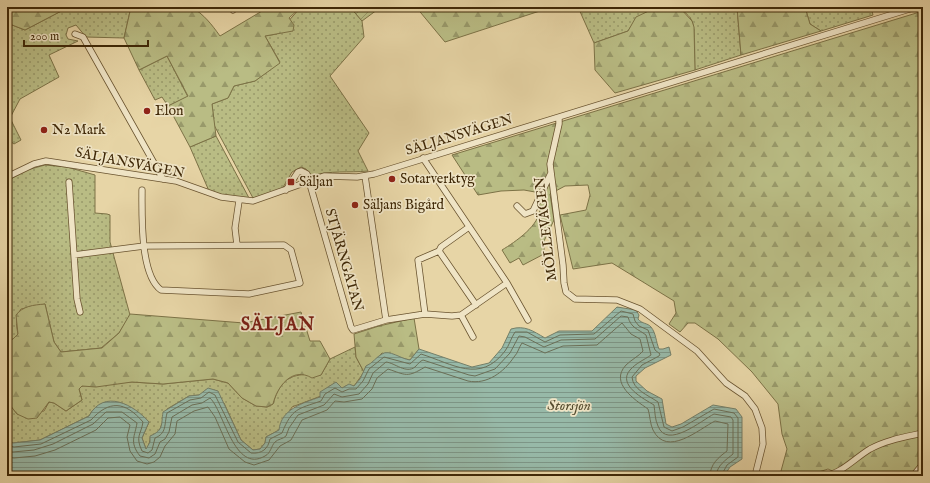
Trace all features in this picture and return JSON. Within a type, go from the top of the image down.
[{"type":"street","points":[[231,7],[233,10],[236,7]]},
{"type":"street","name":"SÄLJANSVÄGEN","points":[[7,177],[46,160],[176,181],[221,197],[256,201],[324,176],[365,176],[916,7]]},
{"type":"street","points":[[75,34],[83,37],[163,179]]},
{"type":"street","name":"MÖLLEVÄGEN","points":[[559,117],[559,124],[551,159],[551,173],[564,265],[564,283],[568,295],[575,299],[617,300],[640,309],[697,351],[726,383],[749,400],[759,416],[763,435],[756,472],[757,476]]},
{"type":"street","points":[[423,158],[507,283],[528,320]]},
{"type":"street","points":[[286,190],[295,175],[300,171],[307,174],[310,180]]},
{"type":"street","points":[[517,206],[525,214],[533,211],[551,173]]},
{"type":"street","points":[[365,176],[386,320]]},
{"type":"street","name":"STJÄRNGATAN","points":[[310,180],[353,330],[386,320],[425,314],[452,316],[461,315]]},
{"type":"street","points":[[69,182],[77,299],[80,312]]},
{"type":"street","points":[[74,255],[144,246],[284,245],[291,250],[300,283],[249,294],[161,290],[154,286],[144,246],[142,190]]},
{"type":"street","points":[[236,245],[235,228],[238,200]]},
{"type":"street","points":[[425,314],[418,262],[421,258],[439,250],[469,227]]},
{"type":"street","points":[[439,250],[476,305]]},
{"type":"street","points":[[473,337],[461,315],[507,283]]},
{"type":"street","points":[[825,476],[837,472],[870,449],[904,436],[923,433]]},
{"type":"street","points":[[912,476],[923,464]]},
{"type":"green space","points":[[7,7],[69,7],[25,30],[7,23]]},
{"type":"green space","points":[[69,7],[131,7],[124,38],[86,37],[76,25],[68,28],[66,35],[68,39],[78,41],[49,55],[59,77],[20,99],[10,118],[21,140],[14,144],[7,139],[7,23],[25,30]]},
{"type":"green space","points":[[131,7],[191,7],[204,16],[220,36],[262,11],[259,7],[301,7],[289,18],[294,25],[293,31],[265,36],[280,63],[255,81],[234,86],[228,98],[212,104],[216,136],[190,147],[168,106],[188,96],[167,56],[139,70],[124,38]]},
{"type":"green space","points":[[301,7],[350,7],[362,21],[364,37],[330,76],[369,133],[358,151],[368,171],[333,172],[312,176],[306,169],[301,167],[292,172],[282,189],[253,198],[214,125],[212,104],[228,98],[234,86],[255,81],[280,62],[265,36],[277,34]]},
{"type":"green space","points":[[350,7],[381,7],[362,21]]},
{"type":"green space","points":[[416,7],[552,7],[445,42]]},
{"type":"green space","points":[[578,7],[664,7],[643,15],[631,26],[628,31],[594,43]]},
{"type":"green space","points":[[679,7],[737,7],[741,55],[695,70],[692,21],[690,17]]},
{"type":"green space","points":[[679,7],[692,21],[694,27],[695,70],[615,93],[595,70],[594,43],[628,31],[636,17],[655,8]]},
{"type":"green space","points":[[737,7],[805,7],[810,24],[821,31],[741,55]]},
{"type":"green space","points":[[805,7],[871,7],[873,15],[821,31],[810,24]]},
{"type":"green space","points":[[923,11],[923,476],[840,476],[839,474],[828,469],[806,476],[782,476],[781,471],[787,449],[782,434],[778,404],[752,372],[718,339],[695,323],[688,323],[680,332],[669,324],[676,313],[674,301],[612,263],[573,269],[560,215],[586,210],[590,195],[588,185],[565,186],[550,194],[554,220],[544,241],[544,254],[523,265],[519,258],[510,263],[502,250],[526,232],[536,220],[540,207],[535,192],[524,190],[501,191],[478,195],[452,155]]},
{"type":"green space","points":[[167,56],[188,97],[168,106],[162,97],[155,100],[139,70]]},
{"type":"green space","points":[[216,136],[249,198],[232,198],[209,191],[190,147]]},
{"type":"green space","points":[[45,165],[67,167],[95,175],[95,213],[110,215],[110,242],[130,315],[119,333],[101,348],[61,352],[54,342],[45,304],[21,309],[16,321],[18,334],[7,342],[7,181],[27,170]]},
{"type":"green space","points":[[45,304],[54,342],[61,352],[102,348],[119,333],[130,314],[244,323],[301,312],[310,341],[320,341],[330,359],[321,375],[312,378],[305,375],[298,375],[292,376],[286,380],[278,391],[273,404],[267,407],[256,406],[242,398],[228,383],[213,379],[163,384],[132,382],[96,387],[82,386],[79,389],[82,400],[66,411],[54,403],[49,402],[37,418],[28,419],[17,414],[7,401],[7,342],[18,334],[16,315],[19,312],[29,306]]},
{"type":"green space","points":[[414,318],[419,349],[410,360],[382,353],[371,364],[366,366],[364,372],[356,357],[354,334],[379,326]]},
{"type":"green space","points":[[355,347],[356,357],[364,372],[354,386],[342,388],[292,407],[279,430],[266,437],[265,443],[260,449],[253,450],[241,440],[224,403],[199,395],[189,396],[167,409],[159,432],[151,436],[148,448],[146,449],[142,438],[149,422],[92,411],[89,416],[40,440],[13,443],[7,441],[7,401],[17,414],[44,411],[49,402],[54,403],[66,411],[82,400],[79,389],[82,386],[132,382],[163,384],[213,379],[228,383],[242,398],[256,406],[267,407],[273,404],[280,387],[290,378],[312,374],[321,375],[330,359]]},
{"type":"water","name":"Storsjön","points":[[617,307],[636,310],[639,315],[638,319],[653,329],[659,349],[669,347],[671,355],[645,368],[636,376],[636,381],[647,391],[662,399],[666,424],[672,427],[681,424],[713,405],[736,409],[742,417],[742,459],[730,467],[724,476],[7,476],[7,441],[13,443],[40,440],[89,416],[95,408],[103,403],[111,401],[127,405],[149,422],[142,438],[146,449],[150,442],[150,436],[158,432],[161,427],[163,412],[189,396],[199,395],[208,388],[218,391],[241,440],[253,450],[260,449],[265,443],[266,437],[279,430],[284,417],[288,412],[300,405],[320,397],[320,392],[336,382],[342,388],[349,384],[354,386],[360,379],[366,366],[385,353],[392,353],[410,360],[419,349],[472,367],[489,363],[502,348],[511,329],[525,328],[545,338],[559,331],[592,331]]},
{"type":"place","name":"Elon","points":[[147,111]]},
{"type":"place","name":"N2 Mark","points":[[44,130]]},
{"type":"place","name":"Sotarverktyg","points":[[392,179]]},
{"type":"place","name":"Säljan","points":[[291,182]]},
{"type":"place","name":"Säljans Bigård","points":[[355,205]]},
{"type":"district","name":"SÄLJAN","points":[[278,325]]}]
